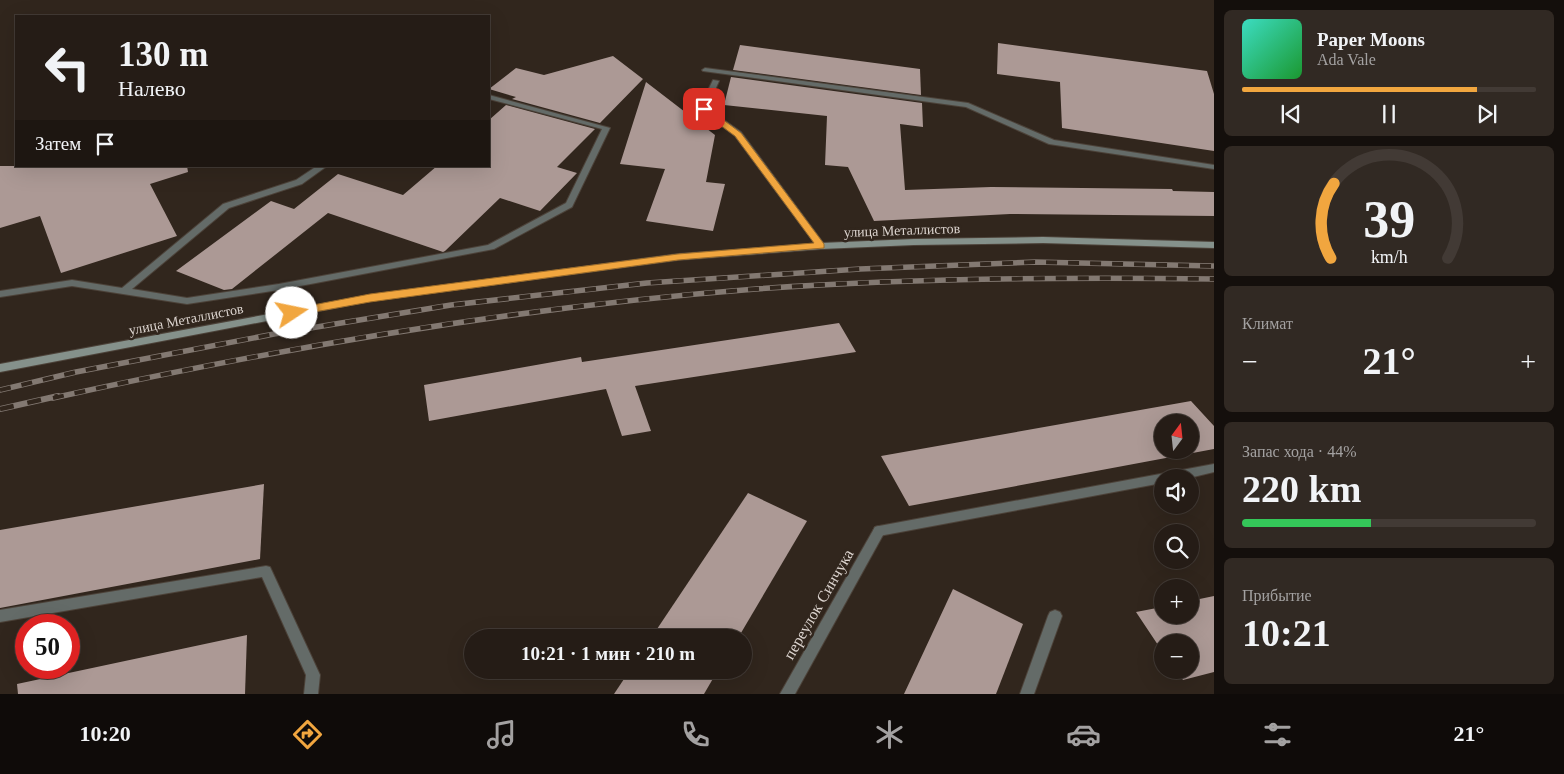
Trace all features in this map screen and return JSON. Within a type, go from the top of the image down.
[{"type":"main road","name":"улица Металлистов","points":[[0,368],[370,298],[678,257],[821,246],[1043,240],[1214,245]]},
{"type":"street","points":[[705,70],[968,105],[1052,142],[1214,167]]},
{"type":"street","points":[[715,80],[704,109],[738,134],[821,246]]},
{"type":"street","points":[[0,294],[72,283],[187,301],[491,247],[569,205],[606,128],[490,97]]},
{"type":"street","points":[[124,291],[226,206],[299,182],[322,167]]},
{"type":"street","points":[[1199,471],[1214,468]]},
{"type":"street","name":"переулок Синчука","points":[[787,694],[879,531],[1154,480]]},
{"type":"street","points":[[0,616],[266,571],[313,675],[311,694]]},
{"type":"street","points":[[1027,694],[1055,616]]},
{"type":"building","points":[[998,43],[1207,71],[1214,94],[1214,151],[1062,128],[1060,82],[997,74]]},
{"type":"building","points":[[740,45],[920,69],[921,95],[733,70]]},
{"type":"building","points":[[613,56],[643,79],[600,123],[512,99],[516,97],[490,89],[516,68],[544,75]]},
{"type":"building","points":[[731,77],[922,103],[923,127],[900,124],[905,190],[991,187],[1172,189],[1173,191],[1214,192],[1214,216],[1010,214],[874,221],[848,167],[825,165],[827,116],[724,105]]},
{"type":"building","points":[[646,82],[715,135],[706,182],[725,184],[713,231],[646,221],[665,169],[620,164]]},
{"type":"building","points":[[506,105],[595,129],[557,167],[577,173],[540,211],[500,198],[443,252],[328,213],[232,289],[224,290],[176,271],[271,201],[294,209],[338,174],[403,195],[436,167],[490,167],[490,119]]},
{"type":"building","points":[[0,166],[187,167],[188,172],[150,184],[177,236],[61,273],[40,216],[0,228]]},
{"type":"building","points":[[839,323],[856,352],[635,386],[651,431],[622,436],[606,389],[429,421],[424,385],[581,357],[582,362]]},
{"type":"building","points":[[1191,401],[1214,426],[1214,449],[1199,452],[1199,414],[1154,414],[1154,459],[1160,459],[909,506],[881,456]]},
{"type":"building","points":[[264,484],[260,559],[0,608],[0,530]]},
{"type":"building","points":[[748,493],[807,521],[743,629],[657,629]]},
{"type":"building","points":[[953,589],[1023,624],[996,694],[904,694]]},
{"type":"building","points":[[1214,596],[1214,672],[1199,676],[1199,634],[1154,634],[1154,639],[1136,612],[1154,609],[1154,624],[1199,624],[1199,599]]},
{"type":"building","points":[[247,635],[245,694],[18,694],[17,684],[40,679],[80,679],[80,671]]},
{"type":"building","points":[[624,679],[713,679],[704,694],[614,694]]},
{"type":"railway","points":[[0,390],[76,372],[274,334],[451,305],[647,283],[860,269],[1035,262],[1214,266]]},
{"type":"railway","points":[[53,398],[140,379],[314,346],[402,331],[579,306],[756,289],[927,280],[1042,278],[1214,279]]},
{"type":"railway","points":[[0,409],[58,396]]},
{"type":"route","points":[[292,313],[370,298],[678,257],[821,246],[738,134],[704,109]]}]
